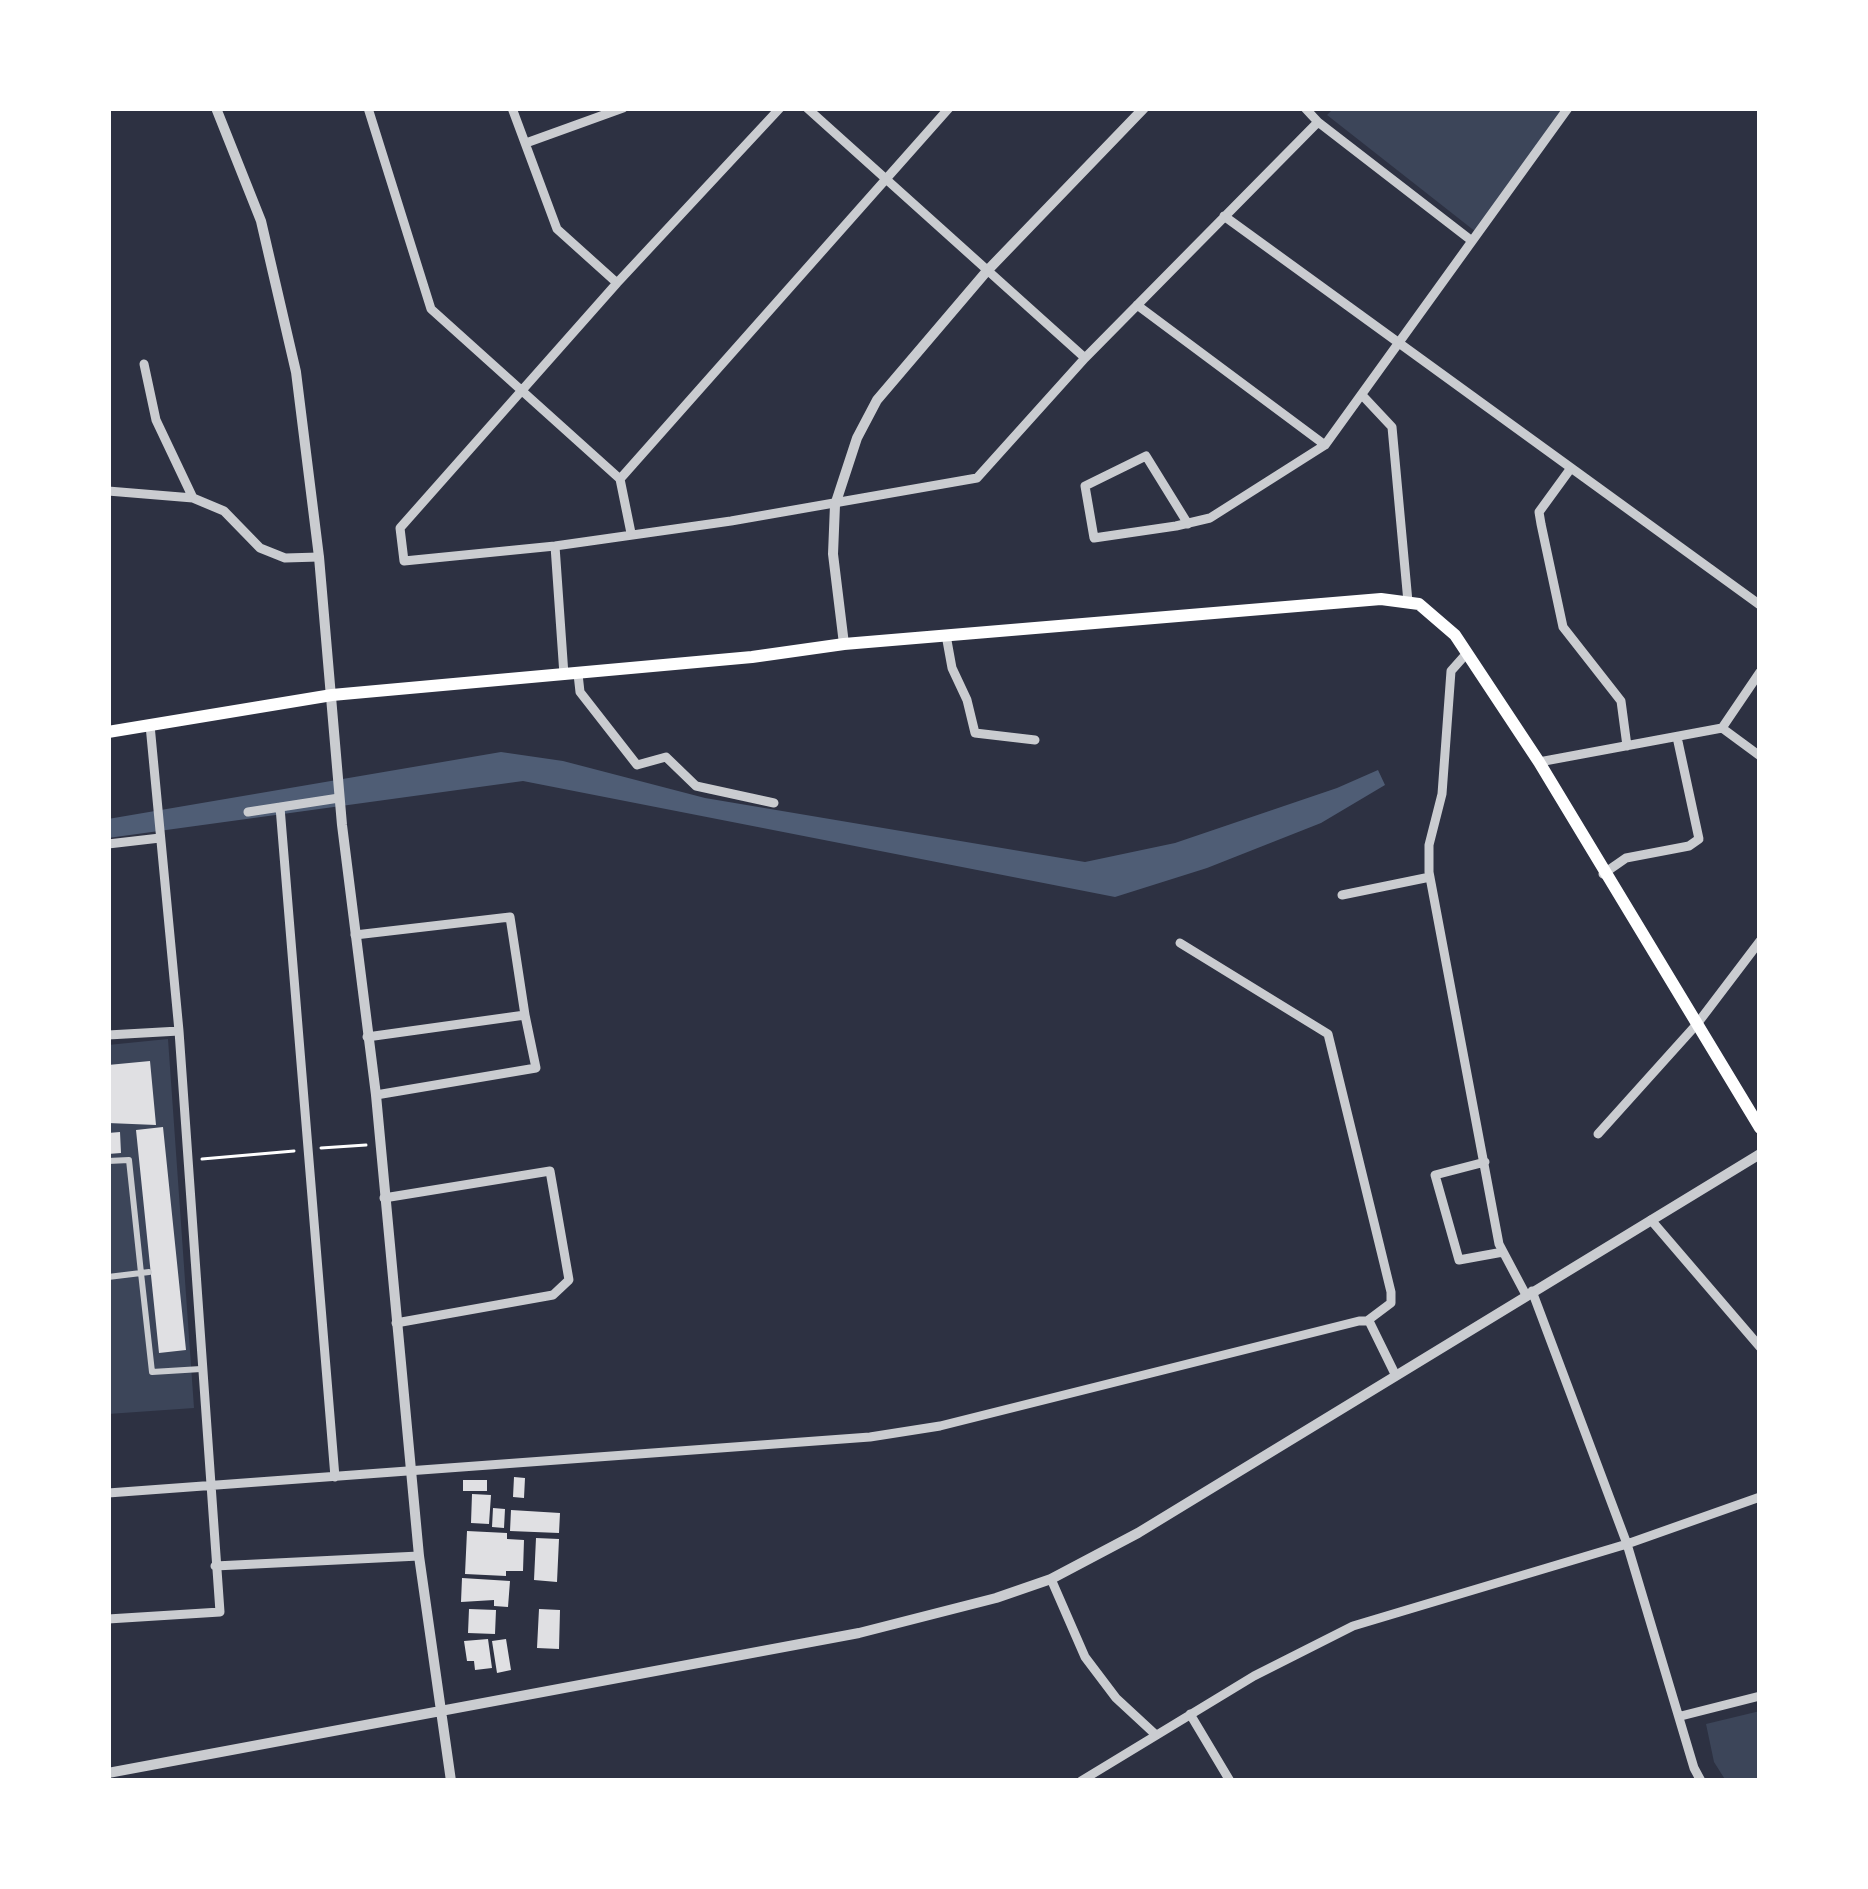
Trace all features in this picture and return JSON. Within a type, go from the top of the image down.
[{"type":"main road","points":[[108,732],[332,695],[844,644],[1381,599],[1419,604],[1440,618],[1467,652],[1539,762],[1760,1128]]},
{"type":"street","points":[[216,108],[266,243],[296,372],[319,557],[335,762],[376,1095],[419,1556],[452,1781]]},
{"type":"street","points":[[368,108],[431,309],[620,479],[631,533]]},
{"type":"street","points":[[512,108],[557,229],[617,284]]},
{"type":"street","points":[[526,143],[623,108]]},
{"type":"street","points":[[780,108],[400,528],[404,561],[555,546],[835,505],[976,478],[1085,358],[1318,122]]},
{"type":"street","points":[[807,108],[1085,358]]},
{"type":"street","points":[[620,479],[949,108]]},
{"type":"street","points":[[844,644],[833,554],[835,505],[857,438],[877,400],[986,272],[1144,108]]},
{"type":"street","points":[[1305,108],[1472,241]]},
{"type":"street","points":[[1188,524],[1146,456],[1085,486],[1094,538],[1188,524],[1210,518],[1325,445],[1568,108]]},
{"type":"street","points":[[1224,216],[1760,604]]},
{"type":"street","points":[[1137,304],[1325,445]]},
{"type":"street","points":[[144,364],[156,420],[193,498]]},
{"type":"street","points":[[1362,394],[1392,428],[1408,602]]},
{"type":"street","points":[[1571,468],[1539,512],[1562,627],[1622,700],[1628,746]]},
{"type":"street","points":[[108,491],[193,498],[224,512],[260,548],[285,558],[319,557]]},
{"type":"street","points":[[555,546],[571,674],[637,765],[666,757],[696,787],[774,803]]},
{"type":"street","points":[[946,635],[952,668],[975,733],[1035,740]]},
{"type":"street","points":[[1467,652],[1451,671],[1442,794],[1429,845],[1430,877],[1502,1252],[1529,1293],[1627,1544],[1701,1781]]},
{"type":"street","points":[[1539,762],[1722,728],[1760,672]]},
{"type":"street","points":[[108,1619],[220,1612],[179,1030],[150,725]]},
{"type":"street","points":[[1722,728],[1760,756]]},
{"type":"street","points":[[1603,874],[1626,858],[1689,846],[1699,839],[1677,737]]},
{"type":"street","points":[[248,812],[339,798]]},
{"type":"street","points":[[280,807],[335,1477]]},
{"type":"street","points":[[108,844],[160,838]]},
{"type":"street","points":[[1342,895],[1430,877]]},
{"type":"street","points":[[355,935],[510,917],[536,1068],[376,1095]]},
{"type":"street","points":[[1598,1134],[1697,1024],[1760,941]]},
{"type":"street","points":[[108,1493],[893,1433],[940,1426],[1367,1321],[1391,1303],[1391,1292],[1328,1034],[1180,943]]},
{"type":"street","points":[[367,1037],[525,1015]]},
{"type":"street","points":[[108,1035],[179,1030]]},
{"type":"street","points":[[108,1773],[859,1633],[1051,1579],[1138,1533],[1760,1154]]},
{"type":"street","points":[[108,1161],[129,1160],[145,1273],[152,1372],[201,1369]]},
{"type":"street","points":[[1485,1162],[1435,1175],[1459,1260],[1502,1252]]},
{"type":"street","points":[[384,1198],[550,1172],[569,1280],[553,1295],[395,1323]]},
{"type":"street","points":[[1651,1220],[1760,1347]]},
{"type":"street","points":[[108,1277],[145,1273]]},
{"type":"street","points":[[1367,1321],[1395,1374]]},
{"type":"street","points":[[1081,1781],[1253,1676],[1353,1626],[1627,1544],[1760,1497]]},
{"type":"street","points":[[215,1566],[419,1556]]},
{"type":"street","points":[[1051,1579],[1085,1657],[1116,1698],[1156,1736]]},
{"type":"street","points":[[1682,1716],[1760,1696]]},
{"type":"street","points":[[1190,1714],[1230,1781]]},
{"type":"path","points":[[188,1161],[379,1144]]},
{"type":"shaded area","points":[[1334,108],[1565,108],[1476,232],[1327,115]]},
{"type":"shaded area","points":[[501,752],[563,761],[705,798],[1085,862],[1175,843],[1378,770],[1385,785],[1321,823],[1207,868],[1115,897],[523,781],[108,838],[108,819]]},
{"type":"shaded area","points":[[168,1039],[194,1408],[108,1414],[108,1045]]},
{"type":"shaded area","points":[[1760,1711],[1760,1781],[1726,1781],[1714,1762],[1706,1724]]},
{"type":"building","points":[[150,1061],[156,1125],[108,1123],[108,1065]]},
{"type":"building","points":[[163,1127],[186,1350],[159,1353],[136,1130]]},
{"type":"building","points":[[120,1132],[121,1153],[108,1154],[108,1133]]},
{"type":"building","points":[[514,1477],[525,1478],[524,1498],[513,1497]]},
{"type":"building","points":[[463,1480],[487,1480],[487,1491],[463,1491]]},
{"type":"building","points":[[472,1494],[491,1495],[489,1524],[471,1523]]},
{"type":"building","points":[[493,1508],[505,1509],[504,1528],[492,1527]]},
{"type":"building","points":[[511,1510],[560,1513],[559,1533],[510,1531]]},
{"type":"building","points":[[467,1531],[507,1533],[507,1539],[524,1540],[523,1571],[506,1571],[506,1576],[465,1574]]},
{"type":"building","points":[[536,1538],[559,1539],[557,1582],[534,1580]]},
{"type":"building","points":[[462,1578],[510,1581],[508,1607],[494,1606],[494,1600],[461,1602]]},
{"type":"building","points":[[469,1609],[496,1610],[495,1634],[468,1633]]},
{"type":"building","points":[[539,1609],[560,1610],[559,1649],[537,1648]]},
{"type":"building","points":[[488,1639],[492,1668],[475,1670],[474,1661],[467,1661],[464,1641]]},
{"type":"building","points":[[506,1639],[511,1670],[497,1673],[492,1641]]}]
